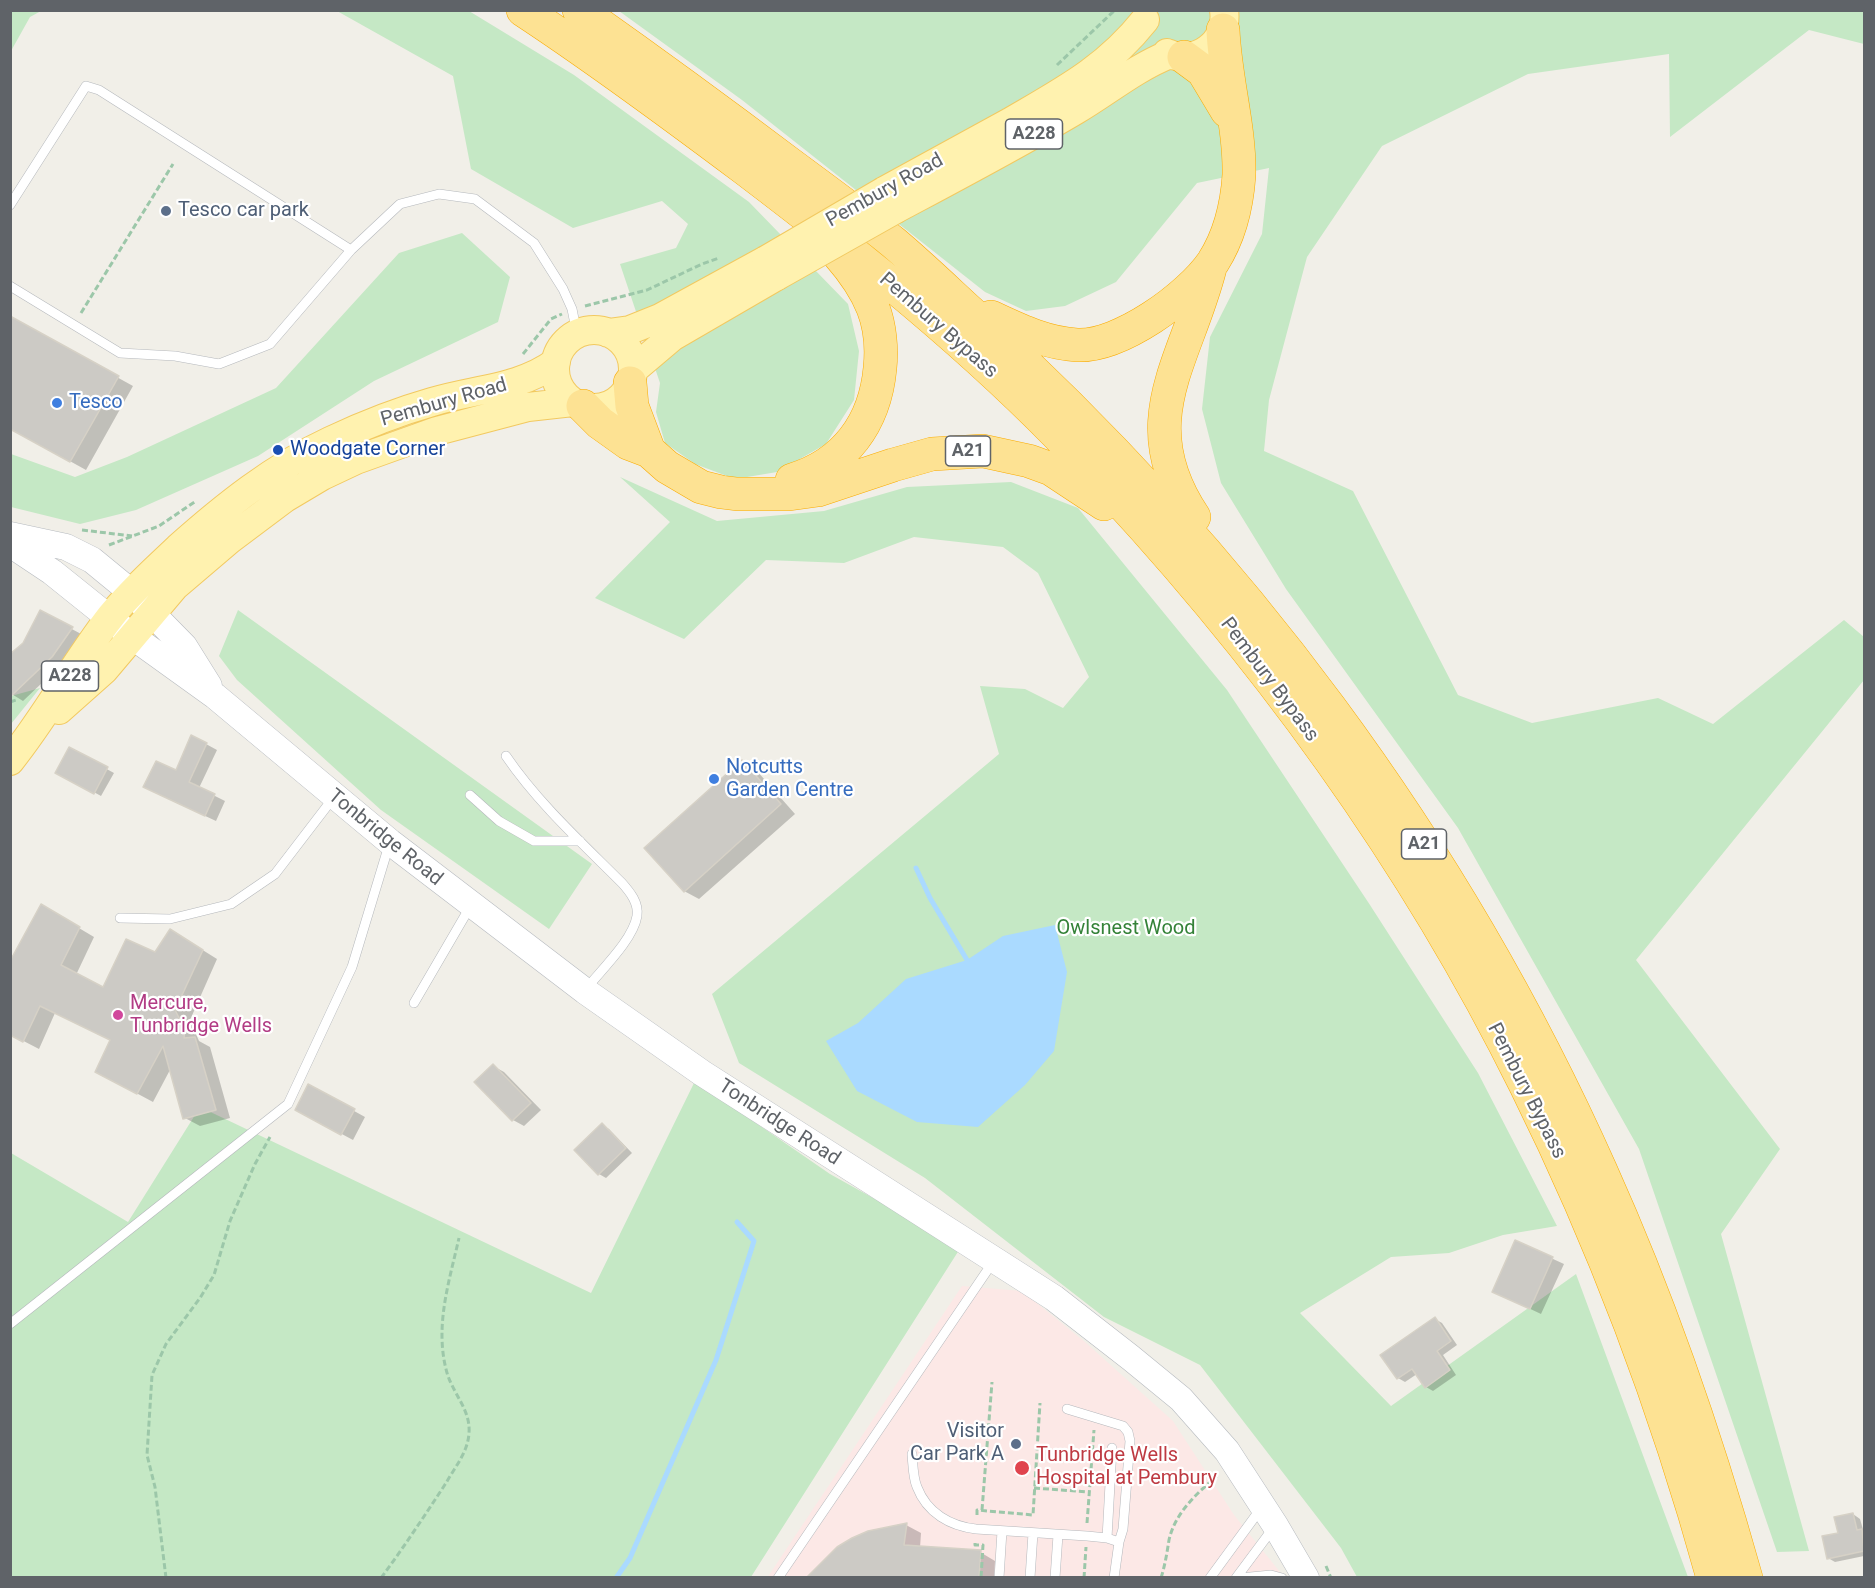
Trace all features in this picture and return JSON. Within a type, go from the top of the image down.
[{"type":"highway","name":"Pembury Bypass","points":[[523,10],[668,111],[800,211],[893,285],[1013,392],[1074,452],[1155,540],[1193,583],[1283,696],[1345,782],[1404,870],[1464,970],[1520,1073],[1571,1182],[1624,1306],[1674,1446],[1713,1578]]},
{"type":"highway","name":"Pembury Bypass","points":[[579,10],[684,84],[894,243],[1034,369],[1101,435],[1218,565],[1308,676],[1434,857],[1494,958],[1553,1069],[1601,1170],[1653,1294],[1701,1426],[1746,1578]]},
{"type":"highway","name":"A21","points":[[960,302],[1029,335],[1053,342],[1078,345],[1102,343],[1131,331],[1154,316],[1189,287],[1212,263],[1223,244],[1232,218],[1239,176],[1235,126],[1224,52],[1223,20]]},
{"type":"highway","name":"A21","points":[[1177,56],[1203,71],[1235,126]]},
{"type":"highway","name":"A21","points":[[762,493],[786,482],[810,475],[836,458],[849,445],[868,415],[876,396],[879,376],[881,356],[874,310],[849,267],[800,211]]},
{"type":"highway","name":"A21","points":[[1212,263],[1203,296],[1170,387],[1164,429],[1165,451],[1179,495],[1200,526],[1218,565]]},
{"type":"highway","name":"A21","points":[[632,377],[632,406],[649,451]]},
{"type":"highway","name":"A21","points":[[578,404],[628,443],[649,451],[667,467],[701,487],[737,494],[789,494],[818,489],[932,454],[983,451],[1029,461],[1051,469],[1155,540]]},
{"type":"main road","points":[[1146,15],[1148,31],[1153,41],[1161,49],[1177,56]]},
{"type":"main road","name":"Pembury Road","points":[[632,377],[672,337],[771,268],[890,200],[1104,64],[1127,43],[1146,15]]},
{"type":"main road","name":"Pembury Road","points":[[890,200],[990,159],[1078,109],[1134,72],[1177,56],[1197,56],[1217,41],[1223,20]]},
{"type":"main road","name":"Pembury Road","points":[[608,333],[630,330],[771,268]]},
{"type":"main road","points":[[592,330],[608,333],[618,338],[631,358],[632,377],[622,395],[611,404],[597,408],[578,404],[564,394],[558,385],[555,373],[560,351],[567,341],[577,334],[592,330]]},
{"type":"main road","name":"Pembury Road","points":[[131,592],[214,516],[283,467],[373,423],[432,402],[524,380],[542,372],[556,362]]},
{"type":"main road","name":"Pembury Road","points":[[152,612],[175,586],[229,540],[285,498],[322,476],[356,460],[437,431],[528,406],[578,404]]},
{"type":"main road","name":"A228","points":[[10,761],[31,735],[110,617],[131,592]]},
{"type":"main road","name":"A228","points":[[31,735],[104,670],[152,612]]},
{"type":"street","name":"Tonbridge Road","points":[[10,535],[66,547],[92,560],[131,592],[184,646],[215,696]]},
{"type":"street","name":"Tonbridge Road","points":[[10,544],[52,572],[133,637],[215,696],[333,797],[471,906],[585,991],[702,1073],[1054,1298],[1181,1399],[1234,1461],[1306,1578]]},
{"type":"lane","points":[[10,206],[86,86],[99,90],[351,250]]},
{"type":"lane","points":[[10,286],[120,353],[175,356],[219,364],[270,344],[351,250],[400,204],[439,194],[475,199],[534,243],[572,309],[577,334]]},
{"type":"lane","points":[[506,756],[517,773],[632,895],[637,916],[625,941],[585,991]]},
{"type":"lane","points":[[470,795],[499,821],[534,841],[580,841]]},
{"type":"lane","points":[[120,918],[170,919],[231,904],[275,874],[333,797]]},
{"type":"lane","points":[[10,1324],[288,1104],[352,967],[390,842]]},
{"type":"lane","points":[[414,1003],[471,906]]},
{"type":"lane","points":[[778,1578],[994,1260]]},
{"type":"lane","points":[[1067,1409],[1123,1426],[1128,1432],[1130,1441],[1123,1529],[1114,1578]]},
{"type":"lane","points":[[1107,1538],[1112,1448]]},
{"type":"lane","points":[[912,1454],[916,1486],[926,1503],[943,1519],[958,1527],[1087,1536],[1119,1542]]},
{"type":"lane","points":[[1209,1578],[1269,1515]]},
{"type":"lane","points":[[1238,1578],[1269,1515]]},
{"type":"lane","points":[[999,1578],[1002,1531]]},
{"type":"lane","points":[[1030,1578],[1033,1533]]},
{"type":"lane","points":[[1055,1578],[1058,1534]]},
{"type":"lane","points":[[1238,1578],[1271,1575],[1282,1578]]},
{"type":"path","points":[[73,324],[173,164]]},
{"type":"path","points":[[10,702],[16,700]]},
{"type":"path","points":[[166,1578],[155,1487],[147,1455],[152,1375],[166,1344],[214,1275],[230,1221],[255,1164],[288,1104]]},
{"type":"path","points":[[381,1578],[416,1530],[466,1450],[469,1434],[468,1417],[446,1371],[441,1334],[444,1302],[459,1238]]},
{"type":"path","points":[[982,1510],[992,1382]]},
{"type":"path","points":[[981,1578],[983,1545],[975,1545],[977,1510],[1033,1515],[1040,1403]]},
{"type":"path","points":[[1084,1578],[1095,1417]]},
{"type":"path","points":[[1161,1578],[1167,1559],[1169,1539],[1176,1520],[1191,1500],[1234,1461]]},
{"type":"path","points":[[1035,1488],[1089,1492]]},
{"type":"shaded area","name":"Tunbridge Wells Hospital at Pembury","points":[[962,1286],[1022,1291],[1085,1342],[1173,1421],[1234,1515],[1284,1577],[767,1578]]},
{"type":"green space","points":[[11,10],[41,11],[30,17],[11,51]]},
{"type":"green space","points":[[337,11],[469,11],[574,75],[749,202],[848,304],[859,351],[854,400],[826,444],[777,472],[735,479],[695,464],[665,443],[656,412],[660,383],[620,264],[676,248],[688,224],[662,201],[573,228],[471,169],[453,76]]},
{"type":"green space","points":[[619,11],[1864,11],[1864,44],[1809,30],[1670,137],[1669,54],[1528,74],[1382,146],[1307,257],[1269,400],[1264,451],[1353,491],[1458,695],[1532,723],[1658,698],[1713,724],[1844,620],[1864,637],[1864,680],[1636,960],[1780,1149],[1721,1234],[1809,1551],[1777,1552],[1639,1149],[1458,828],[1286,589],[1221,483],[1202,409],[1210,337],[1262,234],[1269,168],[1197,183],[1116,282],[1065,306],[1026,311],[985,292],[742,100]]},
{"type":"green space","points":[[462,233],[510,277],[498,322],[374,381],[258,456],[136,510],[80,524],[11,507],[11,454],[75,477],[127,457],[276,388],[399,253]]},
{"type":"green space","name":"Owlsnest Wood","points":[[620,477],[717,521],[824,511],[907,487],[1011,482],[1078,508],[1227,690],[1478,1073],[1557,1226],[1503,1235],[1449,1253],[1391,1257],[1300,1313],[1391,1406],[1576,1274],[1688,1577],[1357,1577],[1341,1548],[1200,1365],[1104,1317],[925,1178],[739,1063],[712,994],[999,754],[980,686],[1025,689],[1063,708],[1089,677],[1038,573],[1003,547],[914,537],[844,563],[766,560],[684,639],[595,598],[670,522]]},
{"type":"green space","points":[[238,610],[592,864],[549,929],[381,810],[237,680],[219,656]]},
{"type":"green space","points":[[40,688],[11,724],[11,696]]},
{"type":"green space","points":[[695,1081],[830,1174],[961,1247],[751,1577],[11,1578],[11,1153],[128,1222],[200,1107],[591,1293]]},
{"type":"water","points":[[1055,925],[1067,972],[1054,1051],[1025,1085],[978,1127],[917,1122],[857,1091],[826,1041],[858,1023],[906,979],[967,960],[1003,936]]},
{"type":"building","name":"Tesco","points":[[10,316],[119,376],[70,462],[10,429]]},
{"type":"building","points":[[40,610],[73,627],[52,657],[11,696],[10,654],[23,643]]},
{"type":"building","points":[[191,735],[207,743],[189,782],[215,794],[205,816],[143,787],[156,761],[176,770]]},
{"type":"building","points":[[69,747],[108,767],[94,794],[55,773]]},
{"type":"building","points":[[742,760],[781,804],[684,892],[644,848]]},
{"type":"building","name":"Mercure, Tunbridge Wells","points":[[41,904],[80,927],[61,965],[103,987],[126,939],[155,952],[170,929],[203,950],[175,1010],[185,1029],[184,1038],[195,1037],[216,1110],[183,1119],[163,1046],[137,1094],[95,1072],[110,1040],[40,1006],[23,1042],[10,1035],[10,961]]},
{"type":"building","points":[[493,1064],[531,1103],[512,1121],[474,1082]]},
{"type":"building","points":[[308,1084],[355,1109],[341,1135],[295,1110]]},
{"type":"building","points":[[602,1123],[626,1148],[598,1175],[574,1150]]},
{"type":"building","points":[[1515,1240],[1553,1257],[1530,1309],[1492,1292]]},
{"type":"building","points":[[1435,1317],[1451,1341],[1437,1351],[1450,1370],[1425,1388],[1412,1369],[1397,1379],[1380,1355]]},
{"type":"building","points":[[1853,1513],[1857,1530],[1862,1529],[1864,1551],[1827,1559],[1822,1536],[1838,1533],[1834,1517]]},
{"type":"building","points":[[907,1523],[904,1545],[981,1550],[979,1578],[806,1578],[837,1547],[852,1538],[868,1531]]},
{"type":"waterway","points":[[916,868],[930,898],[967,960]]},
{"type":"waterway","points":[[616,1578],[630,1558],[716,1360],[754,1241],[737,1222]]},
{"type":"place","name":"Tesco car park","points":[[166,211]]},
{"type":"place","name":"Tesco","points":[[57,403]]},
{"type":"place","name":"Woodgate Corner","points":[[278,450]]},
{"type":"place","name":"Notcutts Garden Centre","points":[[714,779]]},
{"type":"place","name":"Mercure, Tunbridge Wells","points":[[118,1015]]},
{"type":"place","name":"Visitor Car Park A","points":[[1016,1444]]},
{"type":"place","name":"Tunbridge Wells Hospital at Pembury","points":[[1022,1468]]}]
